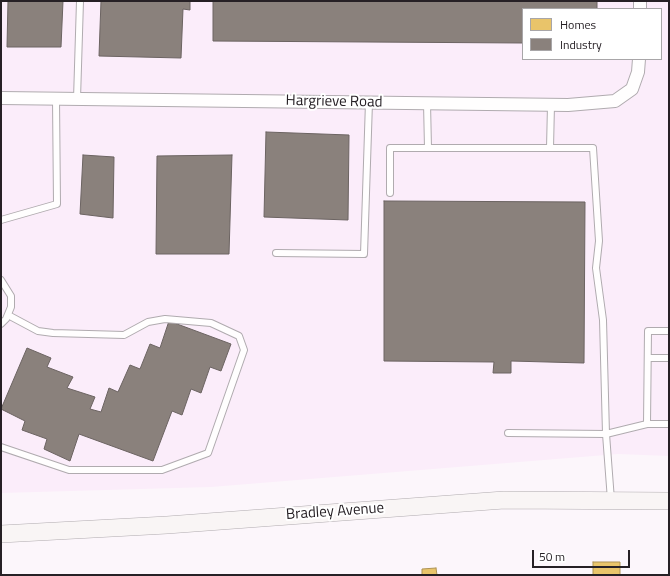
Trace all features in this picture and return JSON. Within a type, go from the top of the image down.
[{"type":"main road","name":"Bradley Avenue","points":[[1,534],[167,525],[504,500],[669,501]]},
{"type":"street","name":"Hargrieve Road","points":[[1,98],[568,105],[615,101],[632,89],[638,72],[639,60]]},
{"type":"lane","points":[[77,99],[80,1]]},
{"type":"lane","points":[[1,220],[57,204],[56,99]]},
{"type":"lane","points":[[276,253],[364,254],[369,102]]},
{"type":"lane","points":[[428,103],[428,148]]},
{"type":"lane","points":[[550,148],[551,104]]},
{"type":"lane","points":[[390,193],[390,148],[593,148],[599,241],[596,268],[602,320],[606,434],[611,500]]},
{"type":"lane","points":[[1,280],[11,296],[11,307],[6,319],[1,324]]},
{"type":"lane","points":[[1,447],[69,470],[162,470],[208,453],[244,350],[239,336],[211,324],[165,319],[148,322],[124,335],[53,333],[38,331],[8,315]]},
{"type":"lane","points":[[647,424],[648,331],[669,331]]},
{"type":"lane","points":[[648,358],[669,358]]},
{"type":"lane","points":[[508,433],[606,434],[647,424],[669,424]]},
{"type":"shaded area","points":[[1,1],[669,1],[669,456],[618,454],[211,487],[1,493]]},
{"type":"building: Homes","points":[[593,562],[620,562],[620,575],[593,575]]},
{"type":"building: Homes","points":[[436,568],[437,575],[422,575],[422,569]]},
{"type":"building: Industry","points":[[8,1],[63,1],[61,47],[7,47]]},
{"type":"building: Industry","points":[[101,1],[190,1],[190,10],[183,9],[181,58],[99,56]]},
{"type":"building: Industry","points":[[213,1],[597,1],[597,8],[522,8],[522,43],[213,41]]},
{"type":"building: Industry","points":[[266,132],[349,135],[348,220],[264,217]]},
{"type":"building: Industry","points":[[83,155],[114,157],[113,218],[80,214]]},
{"type":"building: Industry","points":[[232,155],[229,254],[156,254],[157,156]]},
{"type":"building: Industry","points":[[384,201],[585,202],[584,363],[511,361],[511,373],[493,373],[494,362],[384,361]]},
{"type":"building: Industry","points":[[169,321],[231,344],[221,371],[210,367],[201,393],[191,389],[182,415],[172,411],[153,461],[79,434],[70,461],[44,449],[47,439],[22,430],[25,421],[1,409],[27,348],[51,358],[47,367],[73,377],[67,388],[95,397],[90,409],[101,412],[109,388],[118,392],[130,365],[140,369],[150,344],[160,348]]}]
